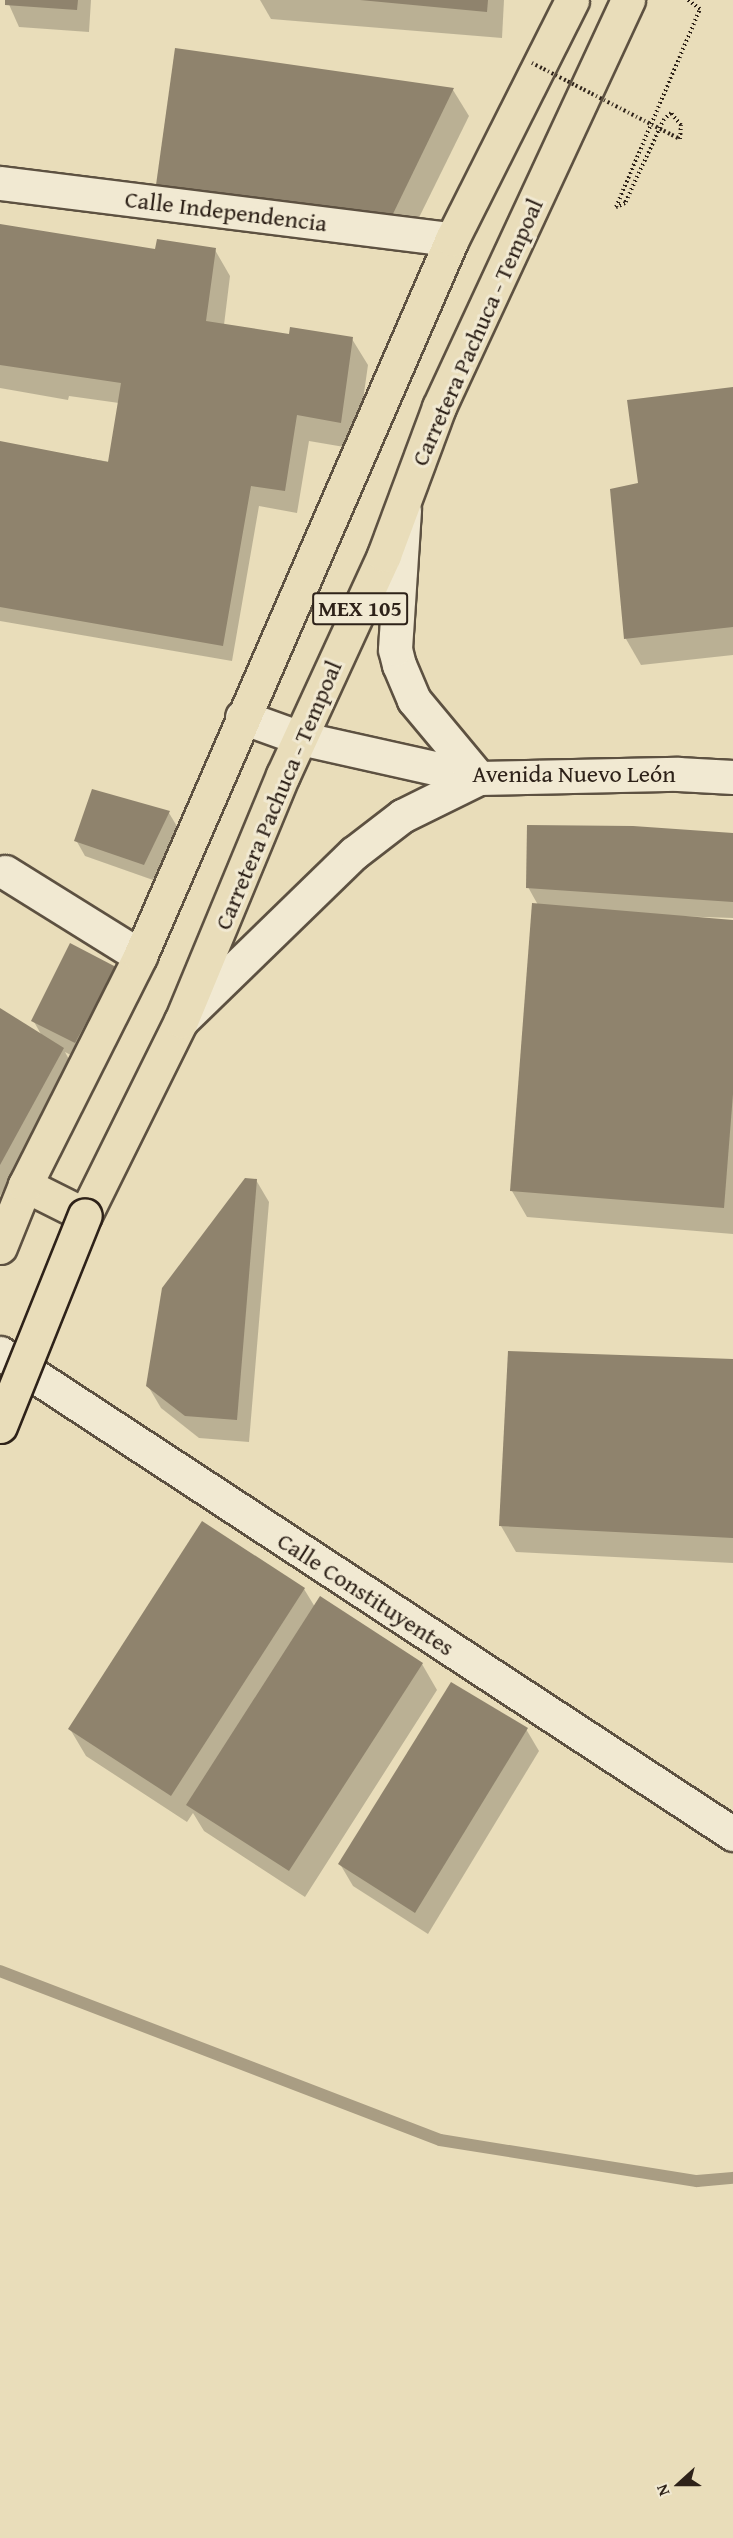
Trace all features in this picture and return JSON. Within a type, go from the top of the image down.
[{"type":"main road","name":"MEX 105","points":[[0,1247],[25,1185],[140,956],[242,717],[452,239],[572,0]]},
{"type":"main road","name":"Carretera Pachuca - Tempoal","points":[[0,1426],[85,1215],[181,1021],[300,738],[384,555],[439,407],[628,0]]},
{"type":"main road","points":[[25,1185],[85,1215]]},
{"type":"street","name":"Calle Independencia","points":[[0,183],[452,239]]},
{"type":"street","points":[[181,1021],[354,853],[402,816],[479,778],[414,700],[399,665],[395,649],[405,499]]},
{"type":"street","name":"Avenida Nuevo León","points":[[242,717],[300,738],[479,778],[678,774],[733,777]]},
{"type":"street","points":[[5,872],[140,956]]},
{"type":"street","name":"Calle Constituyentes","points":[[0,1353],[733,1834]]},
{"type":"path","points":[[532,63],[681,139],[681,125],[671,112],[664,119],[625,203],[616,207],[700,9],[688,0]]},
{"type":"building","points":[[5,0],[78,0],[77,10],[5,5]]},
{"type":"building","points":[[360,0],[488,0],[487,12]]},
{"type":"building","points":[[175,48],[454,88],[390,220],[156,185]]},
{"type":"building","points":[[0,224],[155,249],[157,239],[216,248],[206,321],[289,334],[290,327],[353,337],[341,423],[297,415],[285,491],[251,486],[223,646],[0,607],[0,441],[108,462],[121,383],[0,365]]},
{"type":"building","points":[[733,387],[733,627],[624,639],[610,489],[638,483],[627,400]]},
{"type":"building","points":[[92,789],[170,811],[144,865],[74,841]]},
{"type":"building","points":[[527,825],[633,826],[733,833],[733,902],[526,888]]},
{"type":"building","points":[[532,903],[733,920],[733,1094],[724,1208],[510,1191]]},
{"type":"building","points":[[70,943],[116,967],[75,1043],[31,1021]]},
{"type":"building","points":[[0,1008],[64,1048],[0,1165]]},
{"type":"building","points":[[245,1178],[257,1179],[237,1420],[185,1416],[146,1386],[162,1288]]},
{"type":"building","points":[[508,1351],[733,1359],[733,1538],[499,1526]]},
{"type":"building","points":[[202,1521],[305,1588],[171,1796],[68,1729]]},
{"type":"building","points":[[320,1596],[423,1663],[289,1871],[186,1805]]},
{"type":"building","points":[[451,1682],[528,1728],[415,1913],[338,1864]]},
{"type":"waterway","points":[[0,1971],[440,2140],[697,2181],[733,2178]]}]
